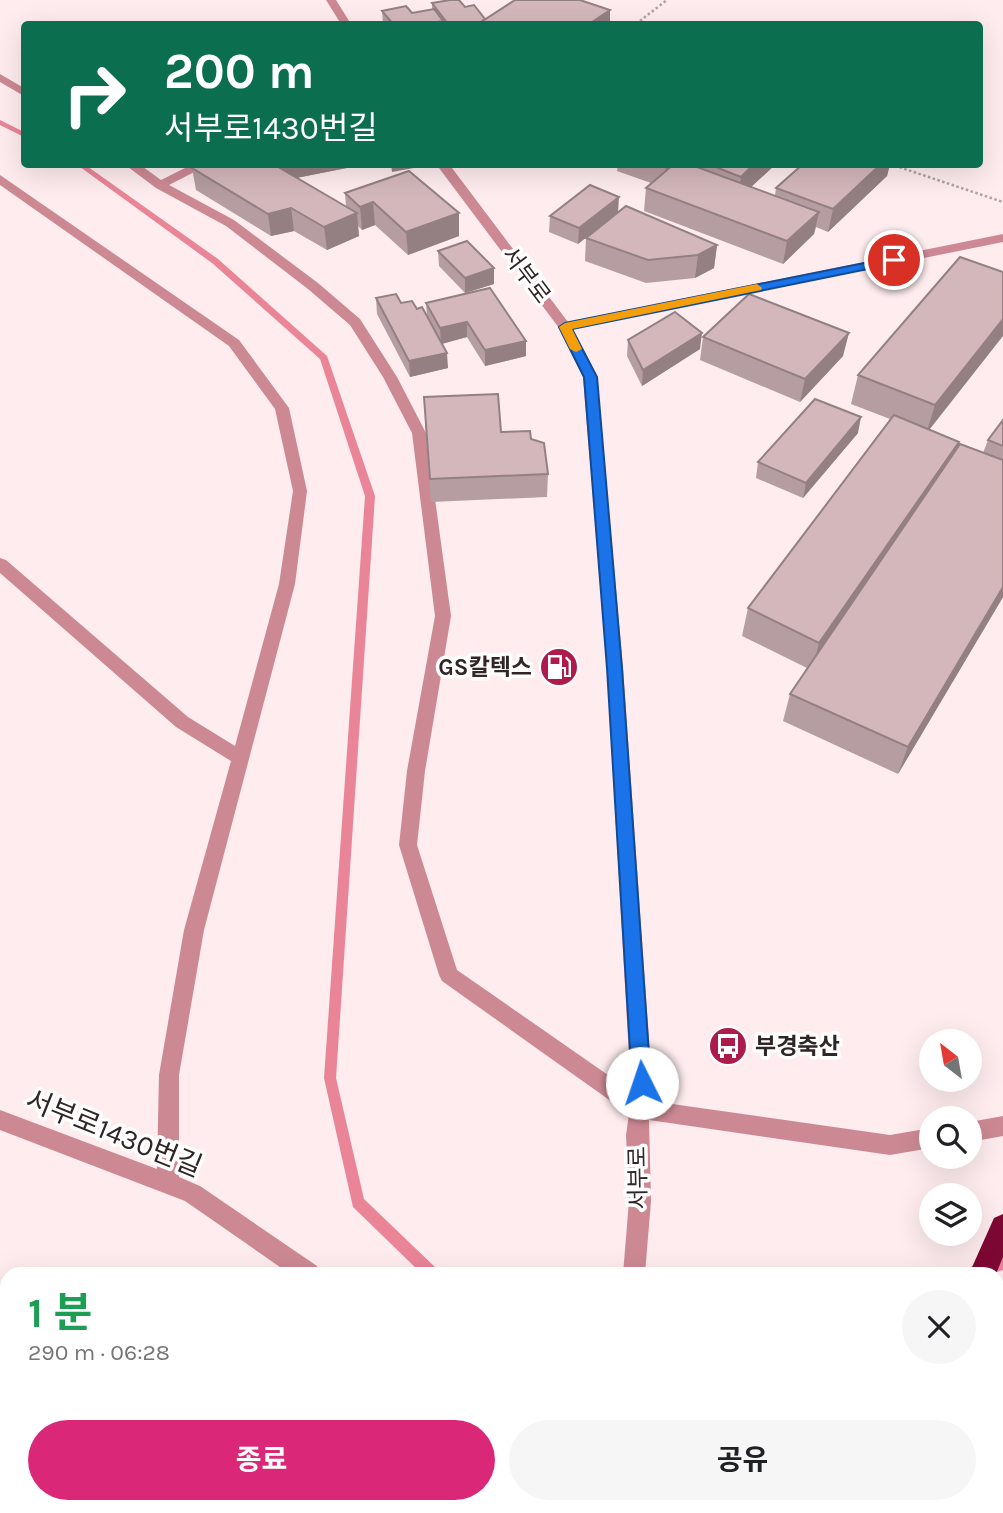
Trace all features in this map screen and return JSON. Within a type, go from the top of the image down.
[{"type":"highway","points":[[985,1267],[1003,1227]]},
{"type":"street","points":[[331,0],[344,21]]},
{"type":"street","points":[[0,77],[21,91]]},
{"type":"street","points":[[136,168],[160,185],[230,223],[313,286],[355,322],[390,377],[419,433],[443,616],[415,771],[408,845],[449,975],[639,1109],[890,1145],[919,1140]]},
{"type":"street","points":[[160,185],[196,168]]},
{"type":"street","name":"서부로","points":[[445,168],[565,327],[590,377],[615,668],[642,1083],[637,1135],[640,1201],[635,1267]]},
{"type":"street","points":[[0,179],[234,343],[282,408],[300,491],[287,584],[238,757],[194,930],[169,1075],[168,1183]]},
{"type":"street","points":[[565,327],[1003,238]]},
{"type":"street","points":[[0,564],[182,722],[238,757]]},
{"type":"street","name":"서부로1430번길","points":[[0,1120],[192,1193],[299,1267]]},
{"type":"street","points":[[982,1130],[1003,1126]]},
{"type":"path","points":[[640,21],[667,0]]},
{"type":"path","points":[[902,168],[1003,202]]},
{"type":"building","points":[[459,0],[465,7],[474,5],[485,19],[446,21],[432,3]]},
{"type":"building","points":[[515,0],[580,0],[610,10],[594,21],[483,21]]},
{"type":"building","points":[[406,6],[412,13],[434,9],[443,21],[390,21],[382,11]]},
{"type":"building","points":[[192,168],[280,168],[357,213],[324,227],[291,208],[268,214]]},
{"type":"building","points":[[669,168],[700,168],[819,212],[787,241],[646,188]]},
{"type":"building","points":[[718,168],[750,168],[741,177]]},
{"type":"building","points":[[798,168],[877,168],[833,209],[776,188]]},
{"type":"building","points":[[409,171],[459,213],[406,232],[373,202],[360,207],[345,193]]},
{"type":"building","points":[[590,185],[619,197],[579,228],[550,216]]},
{"type":"building","points":[[626,206],[717,245],[698,255],[648,260],[586,238]]},
{"type":"building","points":[[467,241],[494,268],[465,278],[438,251]]},
{"type":"building","points":[[960,257],[1003,272],[1003,319],[935,405],[858,375]]},
{"type":"building","points":[[490,288],[526,341],[485,350],[467,322],[440,328],[426,303]]},
{"type":"building","points":[[396,294],[401,303],[412,301],[417,309],[422,307],[447,353],[409,361],[376,298]]},
{"type":"building","points":[[749,294],[849,333],[805,379],[703,337]]},
{"type":"building","points":[[675,312],[702,333],[643,370],[628,340]]},
{"type":"building","points":[[498,394],[501,432],[530,431],[531,439],[544,443],[548,474],[430,479],[424,397]]},
{"type":"building","points":[[815,399],[861,417],[806,483],[758,462]]},
{"type":"building","points":[[894,415],[959,442],[819,643],[748,608]]},
{"type":"building","points":[[1003,420],[1003,446],[988,440]]},
{"type":"building","points":[[960,444],[1003,460],[1003,587],[908,747],[790,694]]},
{"type":"waterway","points":[[0,122],[21,133]]},
{"type":"waterway","points":[[85,168],[215,261],[324,358],[370,496],[330,1078],[358,1202],[425,1267]]},
{"type":"waterway","points":[[991,1267],[1003,1263]]},
{"type":"slow traffic","points":[[576,349],[565,327],[757,288]]},
{"type":"place","name":"GS칼텍스","points":[[559,667]]},
{"type":"place","name":"부경축산","points":[[728,1046]]},
{"type":"route","points":[[642,1083],[615,668],[590,377],[565,327],[894,260]]}]
